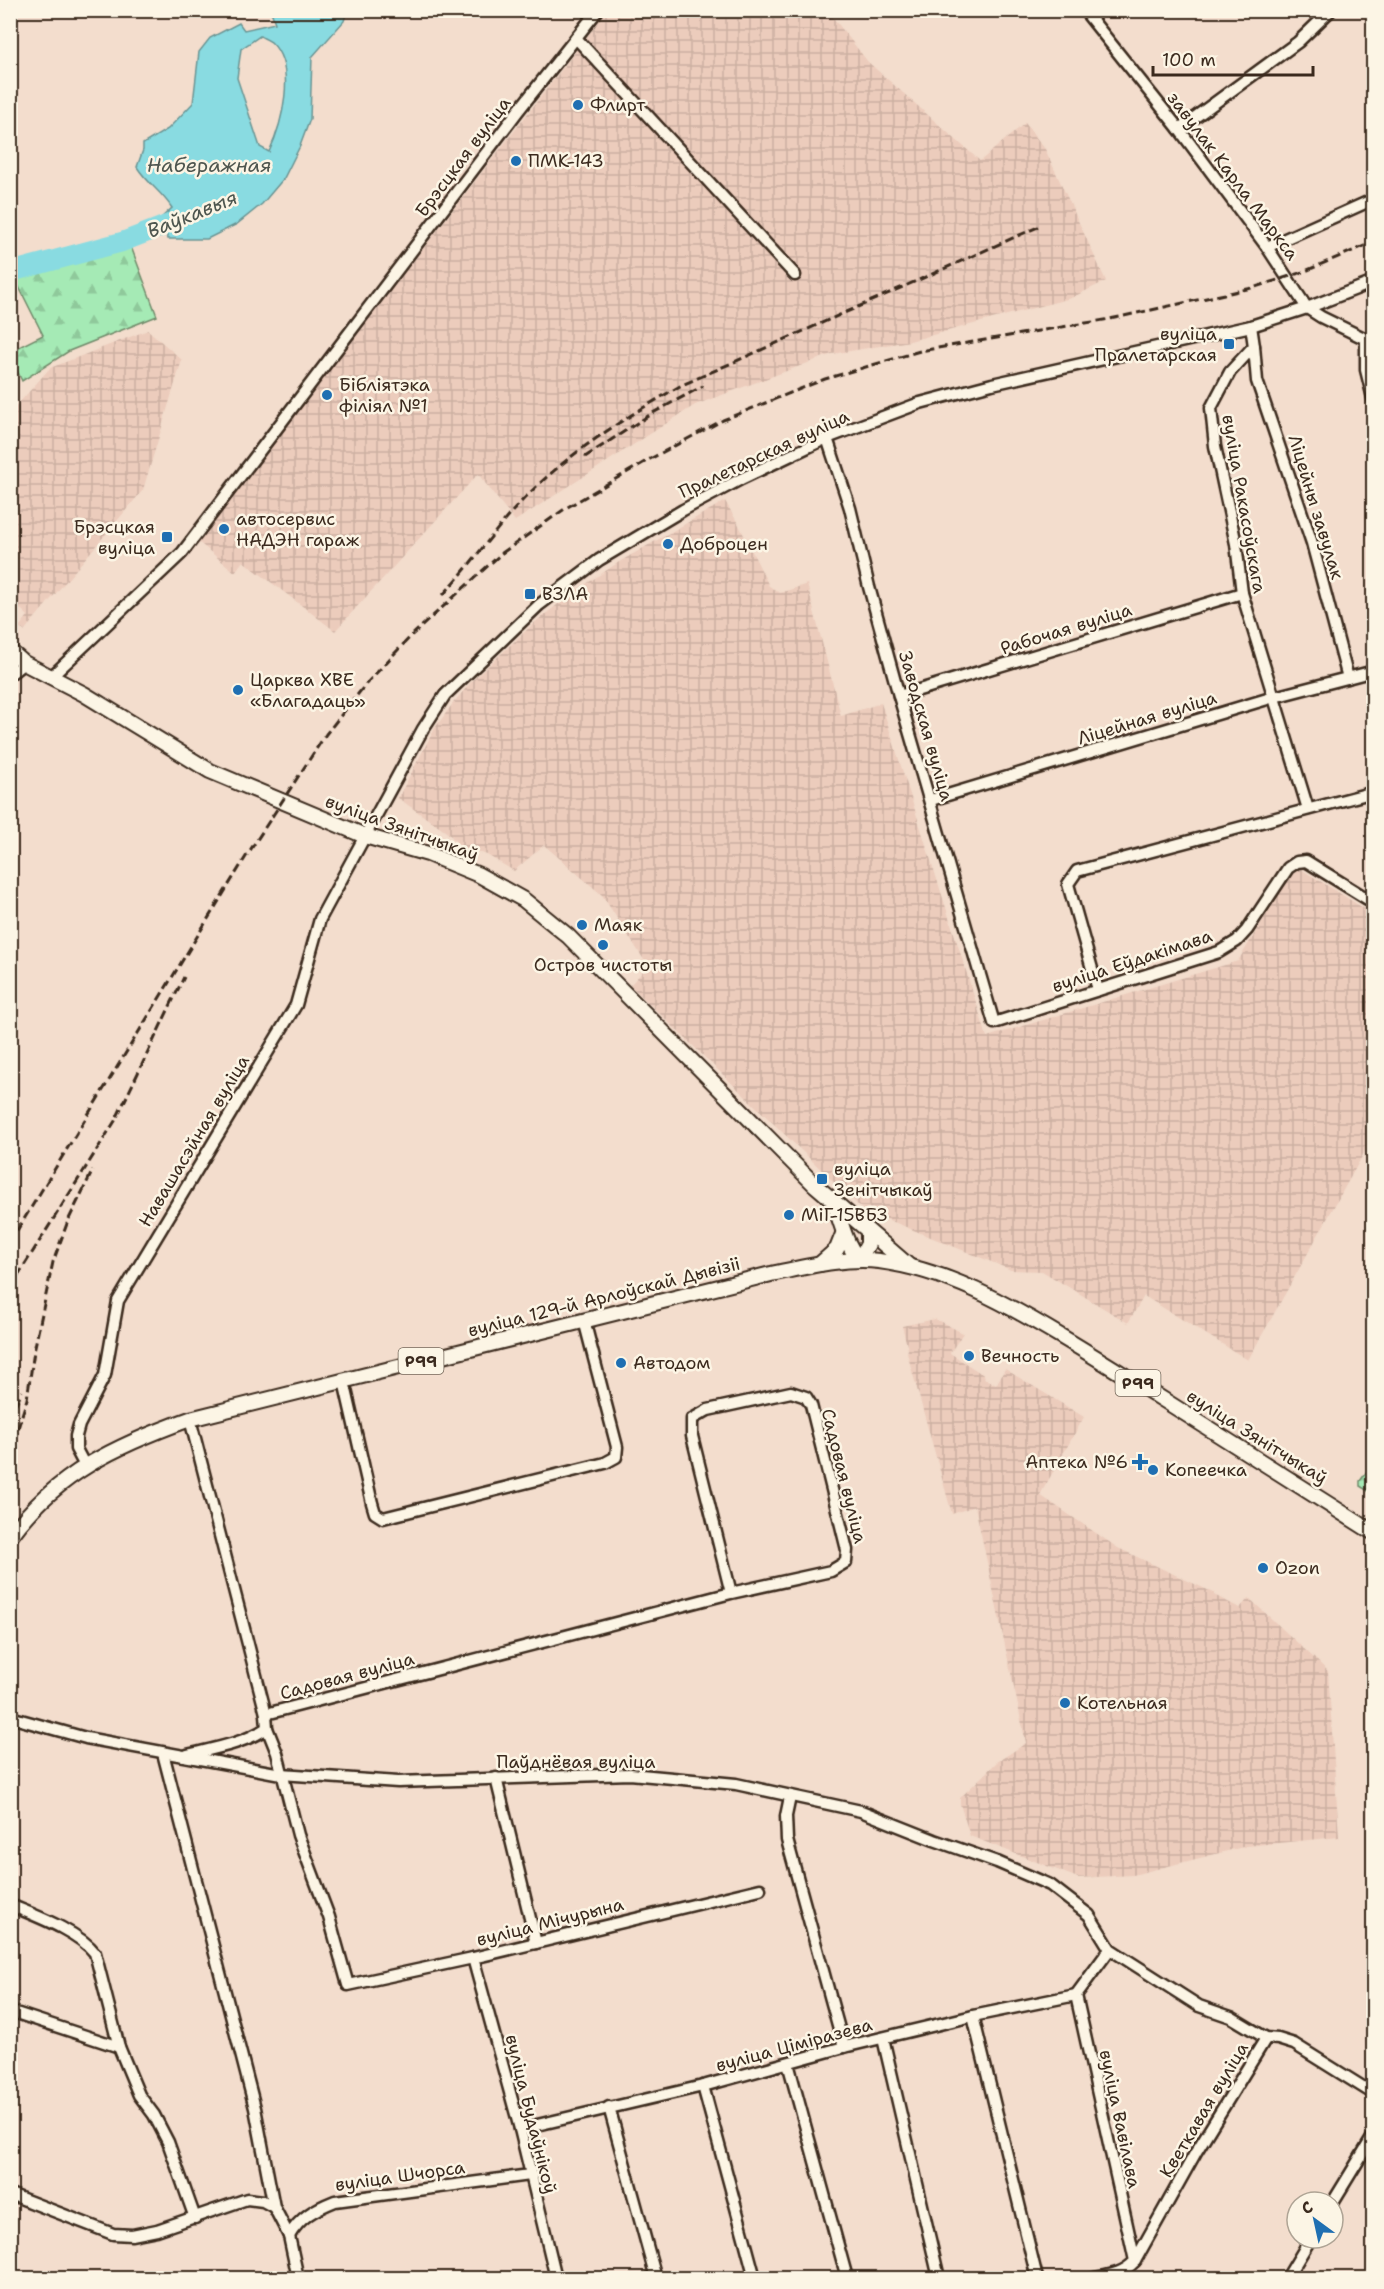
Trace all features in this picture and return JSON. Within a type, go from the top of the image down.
[{"type":"main road","name":"вуліца Зянітчыкаў","points":[[10,651],[24,663],[84,694],[210,771],[365,836],[428,854],[479,875],[539,910],[568,936],[831,1200],[911,1267]]},
{"type":"main road","points":[[831,1200],[842,1222],[843,1234],[859,1260],[868,1244],[868,1232]]},
{"type":"main road","points":[[820,1264],[837,1249],[843,1234]]},
{"type":"main road","name":"вуліца Зянітчыкаў","points":[[820,1264],[859,1260],[911,1267],[961,1283],[1016,1309],[1122,1373],[1374,1533]]},
{"type":"main road","name":"вуліца 129-й Арлоўскай Дывізіі","points":[[10,1538],[40,1500],[85,1466],[145,1435],[190,1419],[584,1320],[820,1264]]},
{"type":"street","name":"Брэсцкая вуліца","points":[[51,677],[182,553],[598,10]]},
{"type":"street","name":"завулак Карла Маркса","points":[[1084,10],[1179,129],[1267,247],[1307,308]]},
{"type":"street","points":[[1179,129],[1298,42],[1331,10]]},
{"type":"street","points":[[576,38],[795,275]]},
{"type":"street","points":[[1267,247],[1374,199]]},
{"type":"street","name":"Пралетарская вуліца","points":[[365,836],[423,729],[445,695],[539,604],[599,560],[683,510],[826,438],[920,404],[982,387],[1251,326],[1307,308],[1374,282]]},
{"type":"street","points":[[1307,308],[1370,341],[1366,370],[1374,402]]},
{"type":"street","points":[[1251,326],[1254,346]]},
{"type":"street","name":"вуліца Ракасоўскага","points":[[1254,346],[1230,372],[1211,408],[1215,447],[1236,544],[1242,593],[1308,810]]},
{"type":"street","name":"Ліцейны завулак","points":[[1254,346],[1257,381],[1312,543],[1348,678]]},
{"type":"street","name":"Заводская вуліца","points":[[826,438],[850,508],[899,696],[994,1023]]},
{"type":"street","name":"Рабочая вуліца","points":[[899,696],[1242,593]]},
{"type":"street","points":[[10,674],[24,663]]},
{"type":"street","name":"Ліцейная вуліца","points":[[931,800],[1274,697],[1374,671]]},
{"type":"street","points":[[1098,990],[1068,884],[1077,871],[1374,792]]},
{"type":"street","name":"Навашасэйная вуліца","points":[[85,1466],[76,1449],[76,1436],[79,1425],[105,1375],[118,1301],[296,1005],[320,919],[365,836]]},
{"type":"street","name":"вуліца Еўдакімава","points":[[994,1023],[1219,952],[1237,941],[1247,930],[1288,868],[1297,862],[1306,861],[1374,903]]},
{"type":"street","points":[[344,1381],[372,1503],[375,1513],[383,1518],[605,1463],[616,1457],[616,1447],[584,1320]]},
{"type":"street","name":"Садовая вуліца","points":[[190,1419],[266,1714],[731,1593],[831,1571],[846,1562],[847,1550],[806,1397],[791,1392],[708,1410],[692,1419],[692,1436],[731,1593]]},
{"type":"street","points":[[266,1714],[267,1728],[277,1753],[281,1774]]},
{"type":"street","name":"Паўднёвая вуліца","points":[[10,1717],[86,1738],[281,1774],[398,1782],[630,1774],[736,1784],[861,1811],[997,1862],[1050,1885],[1089,1915],[1110,1949]]},
{"type":"street","points":[[181,1756],[237,1743],[267,1728]]},
{"type":"street","points":[[163,1753],[255,2108],[274,2208],[289,2236],[298,2278]]},
{"type":"street","name":"вуліца Мічурына","points":[[281,1774],[298,1835],[329,1917],[348,1984],[473,1958],[760,1889]]},
{"type":"street","points":[[496,1778],[536,1943]]},
{"type":"street","points":[[790,1797],[786,1816],[787,1840],[844,2047]]},
{"type":"street","points":[[10,1905],[72,1934],[87,1943],[95,1953],[119,2047],[139,2095],[154,2115],[168,2142],[195,2218]]},
{"type":"street","points":[[1076,1995],[1110,1949]]},
{"type":"street","name":"Кветкавая вуліца","points":[[1110,1949],[1199,2006],[1231,2017],[1266,2038],[1294,2044],[1374,2094]]},
{"type":"street","name":"вуліца Будаўнікоў","points":[[473,1958],[520,2129],[556,2278]]},
{"type":"street","name":"вуліца Ціміразева","points":[[520,2129],[703,2086],[844,2047],[973,2016],[1076,1995]]},
{"type":"street","name":"вуліца Вавілава","points":[[1076,1995],[1135,2261]]},
{"type":"street","points":[[10,2011],[119,2047]]},
{"type":"street","points":[[973,2016],[1037,2278]]},
{"type":"street","points":[[883,2038],[939,2278]]},
{"type":"street","name":"Кветкавая вуліца","points":[[1135,2261],[1196,2152],[1266,2038]]},
{"type":"street","points":[[788,2063],[847,2278]]},
{"type":"street","points":[[703,2086],[755,2278]]},
{"type":"street","points":[[609,2107],[656,2278]]},
{"type":"street","points":[[1340,2190],[1374,2135]]},
{"type":"street","name":"вуліца Шчорса","points":[[289,2236],[296,2223],[316,2208],[335,2201],[530,2175]]},
{"type":"street","points":[[10,2194],[113,2234],[132,2235],[157,2230],[247,2199],[263,2200],[274,2208]]},
{"type":"street","points":[[1287,2278],[1304,2250]]},
{"type":"street","points":[[1094,2278],[1118,2274],[1129,2268],[1135,2261]]},
{"type":"shaded area","points":[[607,11],[828,11],[868,62],[980,161],[1025,123],[1045,149],[1106,281],[1071,298],[910,341],[832,354],[695,405],[515,521],[478,474],[335,631],[243,561],[235,572],[197,541]]},
{"type":"shaded area","points":[[148,330],[182,360],[143,490],[24,631],[19,627],[28,616],[21,609],[17,614],[11,608],[11,412],[50,368]]},
{"type":"shaded area","points":[[725,501],[769,586],[780,593],[807,584],[841,716],[881,703],[987,1037],[1238,961],[1296,866],[1373,914],[1373,1137],[1248,1360],[1144,1296],[1128,1323],[1042,1271],[1011,1270],[862,1209],[630,985],[648,966],[602,895],[544,845],[514,871],[487,855],[459,845],[449,834],[398,798],[435,728],[454,702],[473,680],[534,623],[571,594],[619,562]]},
{"type":"shaded area","points":[[935,1319],[963,1333],[950,1353],[985,1376],[984,1378],[996,1385],[1005,1369],[1084,1417],[1040,1495],[1118,1548],[1214,1593],[1240,1608],[1249,1598],[1328,1671],[1339,1837],[1247,1846],[1133,1875],[1078,1878],[970,1836],[960,1798],[997,1762],[1026,1743],[975,1506],[952,1514],[907,1353],[902,1326]]},
{"type":"green space","points":[[130,244],[157,316],[69,351],[22,381],[11,358],[11,351],[43,335],[14,277]]},
{"type":"green space","points":[[1373,1463],[1373,1494],[1360,1486],[1360,1481]]},
{"type":"water","name":"Наберажная","points":[[271,11],[347,11],[344,21],[312,57],[310,119],[300,146],[284,178],[262,204],[237,224],[207,239],[168,239],[161,218],[172,208],[137,167],[143,144],[168,129],[193,103],[199,52],[210,38],[239,23],[244,30],[275,23]],"holes":[[[260,36],[272,43],[280,54],[284,67],[285,96],[269,152],[260,147],[237,78],[241,49]]]},
{"type":"waterway","name":"Ваўкавыя","points":[[10,272],[122,242],[187,217]]},
{"type":"railway","points":[[443,595],[510,514],[538,485],[596,438],[637,411],[680,386],[1040,226]]},
{"type":"railway","points":[[10,1242],[247,855],[326,734],[366,684],[412,635],[502,553],[566,508],[650,459],[723,420],[825,379],[920,351],[1110,319],[1252,288],[1303,272],[1374,242]]},
{"type":"railway","points":[[585,457],[651,414],[703,386]]},
{"type":"railway","points":[[10,1288],[115,1121],[184,977]]},
{"type":"railway","points":[[10,1454],[27,1399],[34,1351],[53,1262],[68,1221],[93,1170]]},
{"type":"railway","points":[[10,1416],[22,1391]]},
{"type":"place","name":"Флирт","points":[[578,105]]},
{"type":"place","name":"ПМК-143","points":[[516,161]]},
{"type":"place","name":"вуліца Пралетарская","points":[[1229,344]]},
{"type":"place","name":"Бібліятэка філіял №1","points":[[327,395]]},
{"type":"place","name":"автосервис НАДЭН гараж","points":[[224,529]]},
{"type":"place","name":"Брэсцкая вуліца","points":[[167,537]]},
{"type":"place","name":"Доброцен","points":[[668,544]]},
{"type":"place","name":"ВЗЛА","points":[[530,594]]},
{"type":"place","name":"Царква ХВЕ «Благадаць»","points":[[238,690]]},
{"type":"place","name":"Маяк","points":[[582,925]]},
{"type":"place","name":"Остров чистоты","points":[[603,945]]},
{"type":"place","name":"вуліца Зенітчыкаў","points":[[822,1179]]},
{"type":"place","name":"МіГ-15ВБЗ","points":[[789,1215]]},
{"type":"place","name":"Вечность","points":[[969,1356]]},
{"type":"place","name":"Автодом","points":[[621,1363]]},
{"type":"place","name":"Аптека №6","points":[[1140,1462]]},
{"type":"place","name":"Копеечка","points":[[1153,1470]]},
{"type":"place","name":"Ozon","points":[[1263,1568]]},
{"type":"place","name":"Котельная","points":[[1065,1703]]}]
